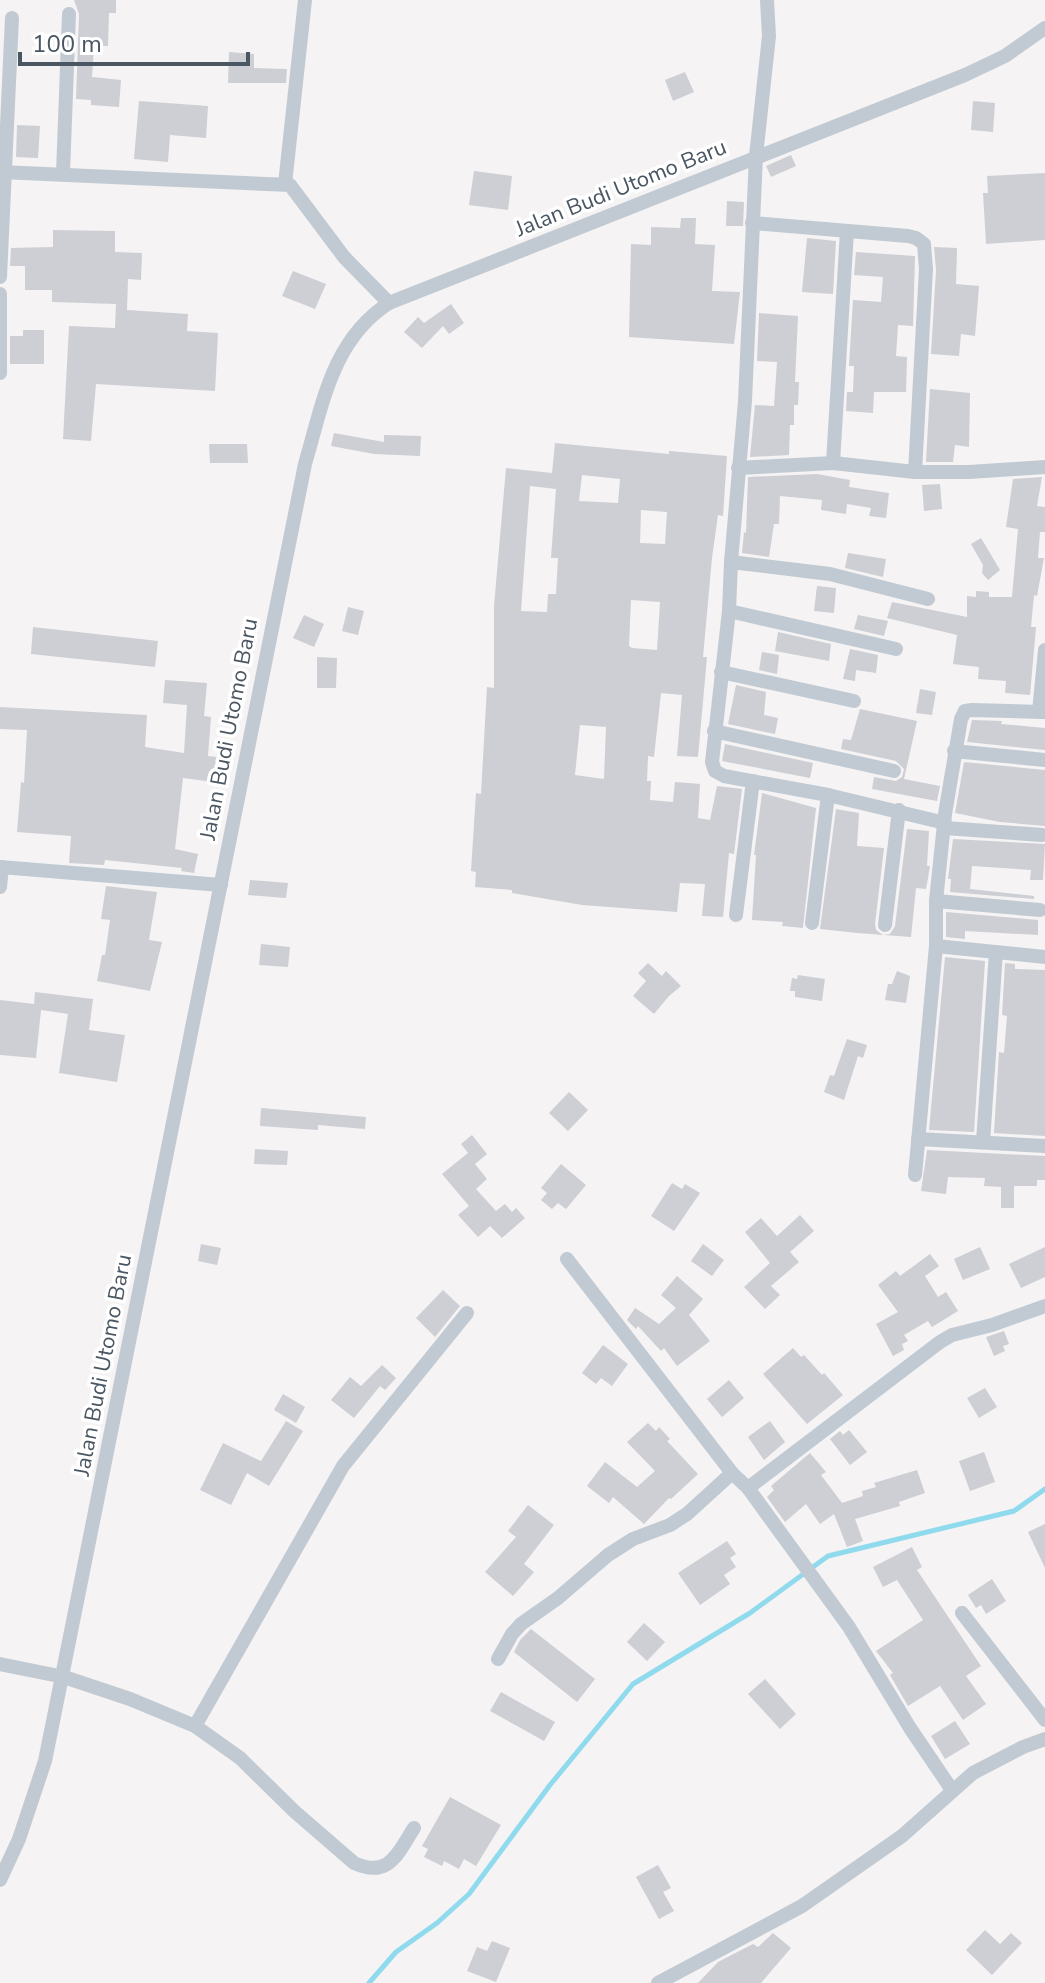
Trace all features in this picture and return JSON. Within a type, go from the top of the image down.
[{"type":"street","points":[[285,184],[305,0]]},
{"type":"street","points":[[767,0],[769,36],[756,156],[745,401],[729,611],[712,762],[715,771],[724,776],[899,810],[945,825],[1042,835]]},
{"type":"street","points":[[63,173],[69,14]]},
{"type":"street","points":[[0,277],[2,172],[12,18]]},
{"type":"street","name":"Jalan Budi Utomo Baru","points":[[0,1880],[19,1839],[45,1761],[64,1677],[305,464],[341,354],[369,316],[389,303],[965,75],[1005,56],[1045,28]]},
{"type":"street","points":[[2,172],[285,184],[294,187],[333,243],[389,303]]},
{"type":"street","points":[[752,223],[908,236],[924,244],[926,269],[915,472]]},
{"type":"street","points":[[833,463],[847,231]]},
{"type":"street","points":[[0,294],[0,373]]},
{"type":"street","points":[[738,468],[833,463],[915,472],[969,472],[1045,467]]},
{"type":"street","points":[[731,562],[830,574],[928,599]]},
{"type":"street","points":[[729,611],[896,649]]},
{"type":"street","points":[[915,1175],[936,946],[936,901],[954,751],[961,719],[965,711],[997,709],[1042,712],[1045,650]]},
{"type":"street","points":[[721,672],[854,701]]},
{"type":"street","points":[[714,731],[894,771]]},
{"type":"street","points":[[954,751],[1045,760]]},
{"type":"street","points":[[736,915],[753,781]]},
{"type":"street","points":[[812,923],[828,795]]},
{"type":"street","points":[[885,925],[899,810]]},
{"type":"street","points":[[0,887],[1,867],[221,885]]},
{"type":"street","points":[[936,901],[1040,910]]},
{"type":"street","points":[[936,946],[1045,957]]},
{"type":"street","points":[[983,1142],[996,952]]},
{"type":"street","points":[[918,1139],[1045,1146]]},
{"type":"street","points":[[567,1259],[732,1473],[748,1488],[817,1581],[952,1790]]},
{"type":"street","points":[[748,1488],[940,1342],[967,1330],[992,1325],[1045,1306]]},
{"type":"street","points":[[195,1726],[335,1478],[467,1313]]},
{"type":"street","points":[[498,1659],[521,1624],[566,1592],[608,1555],[633,1539],[670,1525],[687,1514],[732,1473]]},
{"type":"street","points":[[962,1613],[1045,1720]]},
{"type":"street","points":[[0,1664],[64,1677],[130,1699],[195,1726],[240,1758],[294,1811],[354,1863],[366,1869],[376,1869],[393,1861],[414,1828]]},
{"type":"street","points":[[658,1983],[802,1906],[902,1836],[973,1773],[1045,1739]]},
{"type":"building","points":[[74,0],[116,0],[116,13],[109,13],[108,46],[94,46],[92,77],[121,80],[119,107],[91,105],[91,100],[76,99],[79,14]]},
{"type":"building","points":[[229,52],[254,54],[254,68],[287,69],[286,83],[228,83]]},
{"type":"building","points":[[685,72],[694,92],[673,101],[665,80]]},
{"type":"building","points":[[139,101],[208,106],[206,138],[170,135],[168,162],[134,159]]},
{"type":"building","points":[[973,101],[995,103],[993,132],[971,130]]},
{"type":"building","points":[[17,125],[40,126],[38,158],[16,157]]},
{"type":"building","points":[[791,155],[796,166],[771,177],[766,166]]},
{"type":"building","points":[[474,171],[512,176],[508,210],[469,205]]},
{"type":"building","points":[[1045,173],[1045,240],[986,244],[983,193],[988,193],[987,176]]},
{"type":"building","points":[[727,201],[744,202],[743,226],[726,226]]},
{"type":"building","points":[[681,218],[696,218],[695,244],[715,245],[712,291],[740,292],[734,344],[629,337],[631,244],[651,245],[651,227],[680,228]]},
{"type":"building","points":[[53,230],[115,231],[115,252],[142,253],[141,280],[128,279],[127,310],[188,314],[187,331],[218,333],[215,391],[96,384],[91,441],[63,439],[69,326],[115,328],[116,304],[52,302],[52,290],[25,290],[25,266],[10,266],[11,248],[53,247]]},
{"type":"building","points":[[807,238],[836,241],[833,294],[802,292]]},
{"type":"building","points":[[934,247],[957,248],[956,284],[979,286],[975,336],[961,334],[959,356],[931,354],[936,270]]},
{"type":"building","points":[[856,252],[915,256],[913,326],[898,325],[896,356],[907,357],[906,392],[874,392],[873,413],[846,411],[847,392],[853,392],[854,366],[849,366],[853,300],[881,302],[883,277],[854,275]]},
{"type":"building","points":[[293,271],[326,284],[315,309],[282,296]]},
{"type":"building","points":[[451,304],[464,323],[449,334],[443,326],[422,348],[404,332],[418,317],[424,323]]},
{"type":"building","points":[[759,313],[798,316],[795,382],[799,382],[798,405],[794,405],[794,425],[790,425],[789,455],[750,457],[755,405],[774,406],[777,362],[757,361]]},
{"type":"building","points":[[23,330],[44,330],[44,364],[10,364],[10,336],[23,336]]},
{"type":"building","points":[[930,389],[970,393],[969,447],[955,445],[953,462],[926,462]]},
{"type":"building","points":[[334,433],[384,442],[384,435],[421,436],[420,456],[374,454],[331,446]]},
{"type":"building","points":[[555,443],[727,456],[723,516],[718,515],[712,558],[698,757],[677,756],[682,695],[661,693],[654,757],[648,756],[647,781],[651,781],[650,800],[673,802],[675,782],[700,784],[698,818],[710,820],[717,786],[742,789],[734,854],[729,853],[723,917],[702,916],[705,884],[680,883],[677,912],[582,905],[512,893],[512,890],[475,887],[476,872],[471,871],[476,793],[481,794],[487,687],[494,688],[494,606],[506,468],[552,473]],"holes":[[[582,475],[620,479],[618,503],[579,501]],[[530,486],[556,489],[551,558],[558,558],[556,594],[548,594],[547,612],[521,611]],[[641,510],[667,512],[665,544],[640,543]],[[631,600],[660,602],[657,650],[629,646]],[[580,725],[606,727],[604,779],[575,775]]]},
{"type":"building","points":[[209,444],[247,444],[248,463],[210,463]]},
{"type":"building","points":[[817,474],[850,480],[849,487],[889,493],[886,518],[869,516],[871,508],[847,504],[846,514],[821,510],[822,500],[780,496],[779,524],[774,524],[769,557],[742,553],[746,533],[748,477]]},
{"type":"building","points":[[1042,477],[1037,506],[1045,507],[1045,532],[1040,532],[1038,558],[1044,558],[1037,596],[1034,595],[1031,627],[1036,627],[1030,695],[1005,693],[1006,681],[978,679],[979,667],[953,664],[957,635],[887,618],[892,602],[967,617],[967,596],[976,597],[976,591],[989,592],[989,597],[1012,597],[1018,529],[1006,527],[1013,479]]},
{"type":"building","points":[[940,484],[942,509],[924,511],[922,485]]},
{"type":"building","points":[[981,538],[1000,570],[988,580],[982,573],[983,565],[971,544]]},
{"type":"building","points":[[848,553],[886,559],[883,577],[845,568]]},
{"type":"building","points":[[817,586],[836,588],[834,613],[814,611]]},
{"type":"building","points":[[348,607],[364,611],[358,635],[342,631]]},
{"type":"building","points":[[304,615],[324,624],[314,647],[293,638]]},
{"type":"building","points":[[858,615],[888,621],[884,636],[854,629]]},
{"type":"building","points":[[33,627],[158,641],[155,667],[31,654]]},
{"type":"building","points":[[778,632],[831,644],[829,661],[775,651]]},
{"type":"building","points":[[850,649],[878,655],[876,673],[856,670],[855,681],[843,679]]},
{"type":"building","points":[[762,652],[779,655],[777,674],[759,670]]},
{"type":"building","points":[[317,657],[337,658],[336,688],[317,688]]},
{"type":"building","points":[[165,680],[207,683],[204,716],[211,717],[208,756],[225,758],[221,783],[183,778],[175,849],[198,854],[194,873],[181,871],[182,868],[105,860],[104,865],[69,863],[71,836],[17,832],[27,730],[0,729],[0,707],[147,715],[145,747],[184,753],[187,705],[163,703]]},
{"type":"building","points":[[736,685],[766,692],[764,715],[778,718],[775,734],[728,724]]},
{"type":"building","points":[[920,689],[936,692],[932,715],[916,713]]},
{"type":"building","points":[[860,709],[917,721],[904,779],[940,786],[937,801],[872,789],[874,777],[896,781],[902,777],[904,769],[896,761],[841,749],[843,739],[851,740]]},
{"type":"building","points":[[972,720],[1045,728],[1045,750],[967,742]]},
{"type":"building","points":[[725,744],[813,763],[810,778],[722,761]]},
{"type":"building","points":[[964,762],[1045,770],[1045,826],[1000,822],[955,813]]},
{"type":"building","points":[[762,793],[816,808],[803,928],[782,926],[783,922],[752,920],[754,855]]},
{"type":"building","points":[[836,809],[859,813],[857,846],[884,848],[875,924],[876,930],[883,935],[820,929]]},
{"type":"building","points":[[907,829],[929,831],[928,878],[926,889],[916,888],[911,937],[883,935],[890,934],[895,926]]},
{"type":"building","points":[[953,839],[1045,844],[1043,880],[1030,880],[1031,870],[972,866],[970,889],[1034,896],[1034,899],[950,892],[951,879],[948,879]]},
{"type":"building","points":[[250,880],[288,883],[286,898],[248,895]]},
{"type":"building","points":[[106,886],[157,892],[149,940],[162,942],[150,991],[97,981],[102,955],[105,955],[110,920],[101,919]]},
{"type":"building","points":[[946,912],[1038,920],[1038,935],[965,931],[965,939],[946,937]]},
{"type":"building","points":[[261,944],[290,947],[288,967],[259,965]]},
{"type":"building","points":[[945,957],[985,961],[974,1132],[929,1130]]},
{"type":"building","points":[[648,963],[662,976],[666,971],[681,986],[654,1014],[633,996],[646,981],[638,973]]},
{"type":"building","points":[[1005,963],[1015,964],[1015,969],[1045,970],[1045,1136],[994,1133],[999,1052],[1004,1053],[1007,1016],[1002,1015]]},
{"type":"building","points":[[897,971],[910,976],[906,1003],[885,1000],[888,984],[892,984]]},
{"type":"building","points":[[798,975],[825,979],[822,1001],[795,997],[795,991],[790,991],[792,978],[797,979]]},
{"type":"building","points":[[35,992],[93,999],[89,1030],[125,1035],[117,1082],[59,1073],[68,1014],[41,1010],[36,1058],[0,1055],[0,1000],[34,1004]]},
{"type":"building","points":[[847,1039],[867,1045],[863,1058],[858,1056],[844,1100],[824,1092],[830,1075],[834,1076]]},
{"type":"building","points":[[569,1092],[588,1110],[568,1131],[549,1113]]},
{"type":"building","points":[[261,1108],[366,1117],[365,1129],[318,1125],[318,1130],[260,1126]]},
{"type":"building","points":[[472,1135],[487,1154],[475,1164],[487,1179],[476,1189],[496,1211],[505,1204],[512,1212],[516,1208],[525,1218],[502,1238],[490,1226],[478,1237],[458,1215],[469,1206],[442,1174],[468,1153],[461,1144]]},
{"type":"building","points":[[255,1149],[288,1151],[287,1165],[254,1164]]},
{"type":"building","points":[[927,1150],[1045,1156],[1045,1180],[1037,1180],[1037,1186],[1014,1186],[1014,1208],[1001,1208],[1001,1187],[984,1186],[985,1178],[948,1177],[946,1194],[921,1191]]},
{"type":"building","points":[[561,1164],[586,1185],[566,1209],[558,1203],[552,1209],[541,1200],[547,1193],[541,1188]]},
{"type":"building","points":[[672,1183],[682,1189],[685,1184],[700,1193],[674,1231],[651,1216]]},
{"type":"building","points":[[800,1215],[814,1231],[790,1252],[799,1262],[771,1286],[780,1295],[765,1309],[744,1287],[770,1263],[745,1232],[761,1218],[777,1236]]},
{"type":"building","points":[[201,1244],[221,1248],[217,1265],[198,1261]]},
{"type":"building","points":[[703,1244],[724,1260],[712,1276],[691,1261]]},
{"type":"building","points":[[980,1247],[990,1269],[963,1280],[954,1259]]},
{"type":"building","points":[[1045,1247],[1045,1277],[1021,1288],[1009,1264]]},
{"type":"building","points":[[930,1254],[939,1266],[925,1276],[938,1297],[946,1292],[958,1311],[932,1327],[928,1321],[904,1335],[908,1341],[902,1344],[904,1350],[893,1356],[876,1324],[898,1312],[878,1285],[896,1271],[900,1276]]},
{"type":"building","points":[[677,1276],[703,1299],[689,1315],[710,1341],[677,1366],[664,1348],[661,1351],[638,1326],[636,1329],[627,1320],[635,1308],[659,1324],[676,1308],[661,1295]]},
{"type":"building","points":[[443,1290],[460,1306],[435,1337],[416,1318]]},
{"type":"building","points":[[1004,1331],[1009,1344],[1003,1346],[1005,1351],[994,1356],[986,1337]]},
{"type":"building","points":[[603,1345],[628,1364],[612,1386],[601,1378],[596,1384],[582,1373]]},
{"type":"building","points":[[793,1348],[822,1375],[824,1373],[843,1395],[807,1424],[763,1374]]},
{"type":"building","points":[[382,1365],[396,1378],[385,1390],[380,1386],[354,1418],[331,1400],[350,1377],[361,1386]]},
{"type":"building","points":[[729,1380],[744,1398],[722,1417],[707,1399]]},
{"type":"building","points":[[985,1388],[997,1407],[979,1418],[967,1398]]},
{"type":"building","points":[[283,1394],[305,1407],[296,1423],[274,1410]]},
{"type":"building","points":[[286,1421],[303,1431],[269,1486],[247,1473],[231,1505],[200,1490],[223,1443],[261,1461]]},
{"type":"building","points":[[770,1421],[785,1442],[764,1460],[748,1437]]},
{"type":"building","points":[[648,1423],[656,1431],[659,1427],[670,1439],[667,1441],[698,1474],[644,1524],[613,1497],[609,1503],[587,1486],[605,1462],[637,1487],[655,1471],[627,1442]]},
{"type":"building","points":[[849,1430],[867,1452],[850,1465],[830,1439],[840,1431],[843,1435]]},
{"type":"building","points":[[984,1452],[995,1482],[970,1491],[959,1461]]},
{"type":"building","points":[[810,1453],[826,1472],[821,1475],[842,1503],[863,1496],[862,1491],[876,1487],[874,1483],[917,1470],[925,1493],[899,1502],[900,1506],[855,1519],[863,1541],[847,1547],[834,1514],[820,1524],[806,1504],[785,1522],[767,1497],[774,1490],[771,1486]]},
{"type":"building","points":[[528,1505],[554,1525],[524,1564],[534,1572],[513,1596],[485,1572],[516,1537],[508,1531]]},
{"type":"building","points":[[1045,1524],[1045,1568],[1028,1532]]},
{"type":"building","points":[[727,1541],[736,1554],[730,1558],[736,1567],[724,1575],[730,1584],[700,1605],[678,1573]]},
{"type":"building","points":[[912,1547],[922,1567],[917,1570],[981,1666],[966,1676],[986,1704],[963,1720],[940,1686],[908,1706],[890,1675],[893,1673],[876,1651],[923,1620],[897,1580],[883,1587],[873,1567]]},
{"type":"building","points":[[992,1579],[1006,1601],[986,1614],[981,1605],[976,1608],[968,1595]]},
{"type":"building","points":[[644,1623],[665,1642],[647,1661],[627,1642]]},
{"type":"building","points":[[531,1629],[595,1679],[577,1702],[514,1652]]},
{"type":"building","points":[[765,1679],[796,1714],[780,1729],[748,1694]]},
{"type":"building","points":[[501,1692],[555,1722],[544,1741],[490,1711]]},
{"type":"building","points":[[955,1721],[970,1744],[945,1759],[931,1736]]},
{"type":"building","points":[[450,1797],[501,1825],[476,1866],[464,1859],[459,1869],[444,1861],[442,1866],[424,1857],[428,1849],[422,1846]]},
{"type":"building","points":[[658,1865],[671,1888],[663,1892],[674,1911],[659,1919],[636,1877]]},
{"type":"building","points":[[985,1930],[1000,1944],[1011,1933],[1022,1943],[992,1975],[966,1950]]},
{"type":"building","points":[[773,1933],[791,1948],[761,1983],[698,1983],[718,1962],[753,1944],[758,1947]]},
{"type":"building","points":[[492,1941],[510,1948],[496,1982],[467,1971],[477,1947],[487,1951]]},
{"type":"waterway","points":[[369,1983],[396,1952],[437,1923],[469,1894],[550,1785],[633,1684],[750,1613],[828,1556],[1014,1511],[1045,1489]]}]
